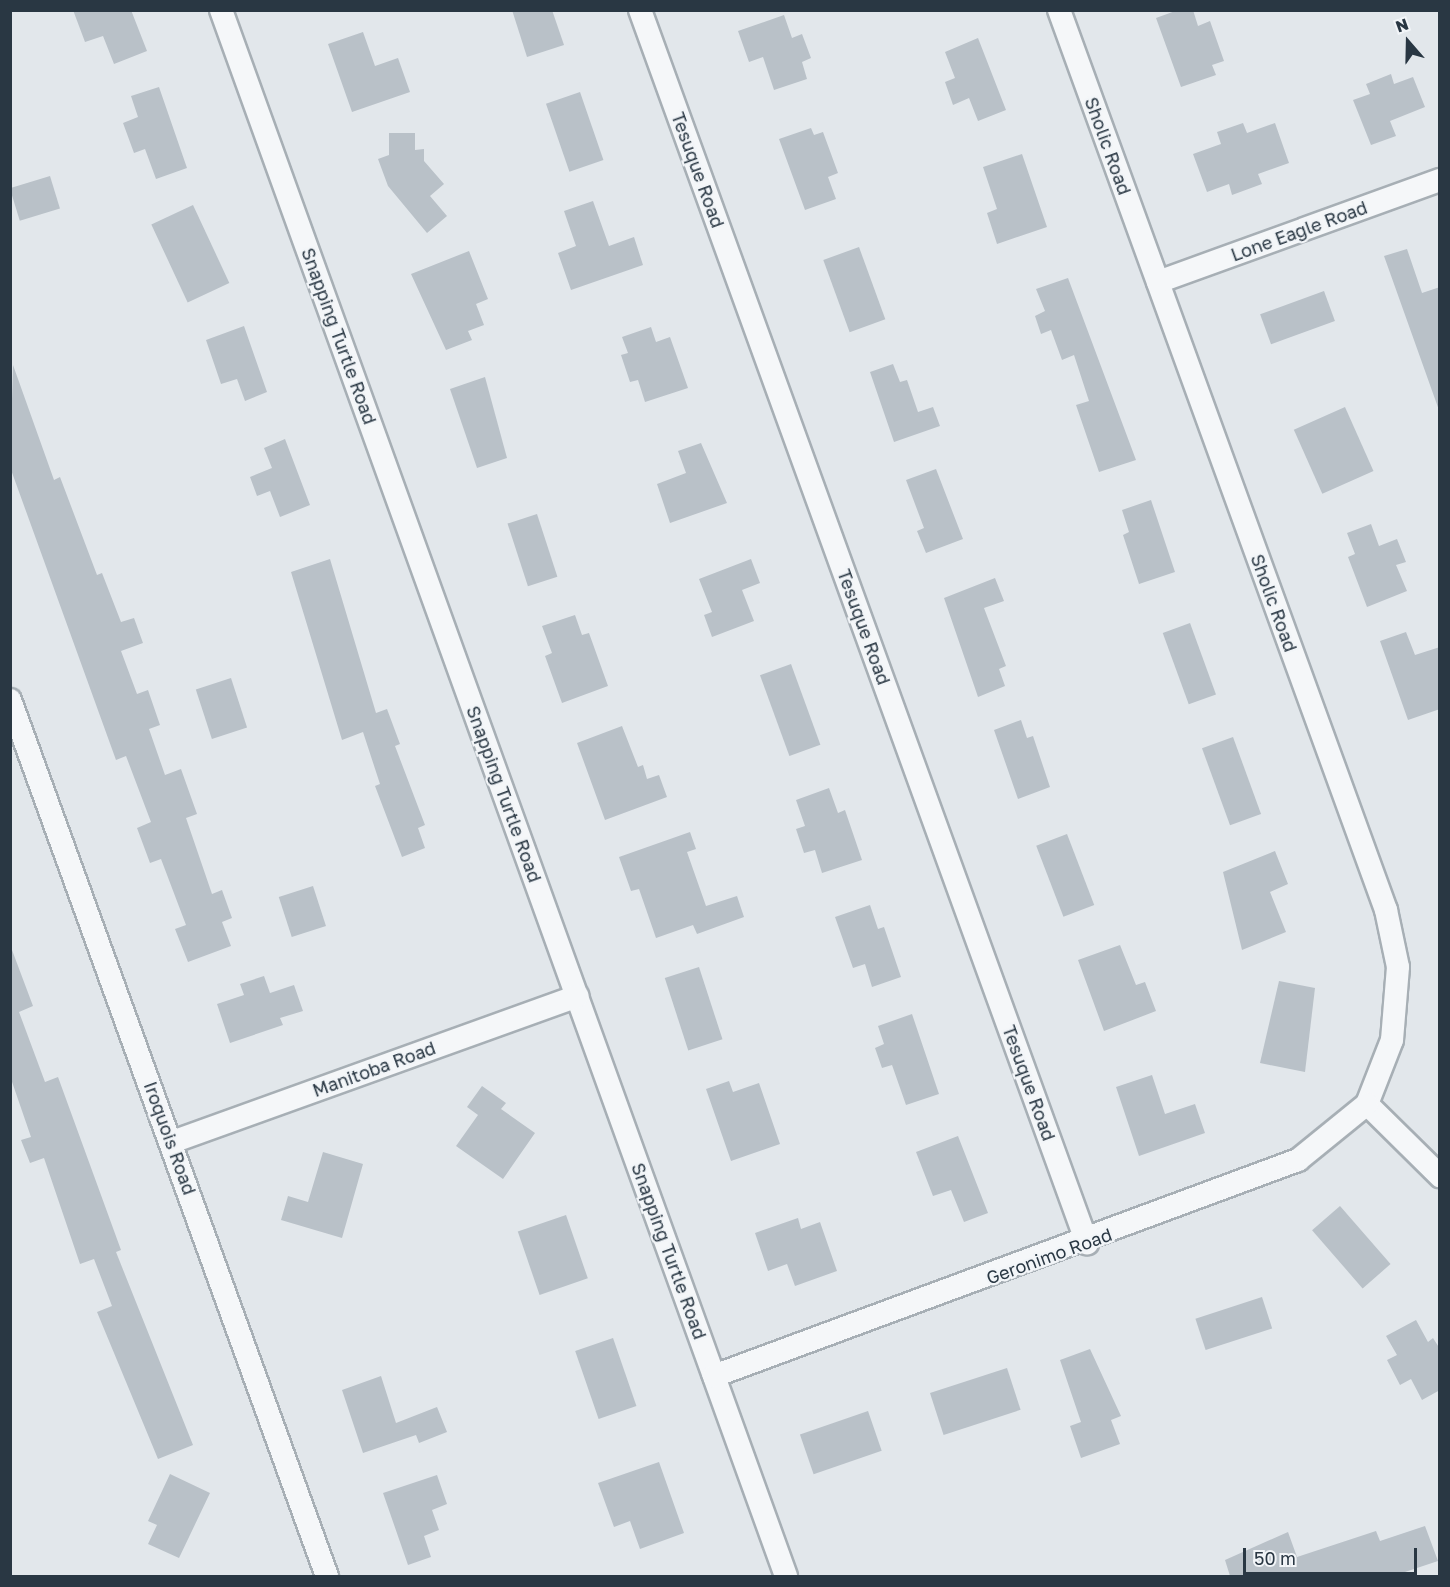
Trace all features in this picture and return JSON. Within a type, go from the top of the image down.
[{"type":"street","name":"Snapping Turtle Road","points":[[221,10],[786,1576]]},
{"type":"street","name":"Tesuque Road","points":[[640,10],[1087,1243]]},
{"type":"street","name":"Sholic Road","points":[[1059,10],[1386,910],[1398,967],[1392,1040],[1366,1104]]},
{"type":"street","name":"Lone Eagle Road","points":[[1158,282],[1440,180]]},
{"type":"street","name":"Iroquois Road","points":[[10,700],[172,1142],[325,1576]]},
{"type":"street","name":"Manitoba Road","points":[[172,1142],[576,996]]},
{"type":"street","name":"Geronimo Road","points":[[714,1376],[1087,1243],[1299,1160],[1366,1104]]},
{"type":"street","points":[[1366,1104],[1440,1176]]},
{"type":"building","points":[[73,10],[131,10],[147,51],[114,64],[103,36],[85,42]]},
{"type":"building","points":[[512,10],[552,10],[564,45],[527,57]]},
{"type":"building","points":[[1178,10],[1193,10],[1198,26],[1210,21],[1224,61],[1212,65],[1216,75],[1181,87],[1156,18]]},
{"type":"building","points":[[784,15],[792,38],[802,34],[811,58],[802,62],[807,79],[774,90],[763,57],[749,62],[738,31]]},
{"type":"building","points":[[363,32],[375,66],[398,58],[410,92],[352,112],[328,44]]},
{"type":"building","points":[[978,38],[1006,110],[978,121],[969,98],[953,105],[945,82],[955,78],[945,52]]},
{"type":"building","points":[[1391,74],[1394,84],[1413,77],[1425,107],[1390,121],[1396,136],[1371,145],[1353,100],[1370,94],[1366,84]]},
{"type":"building","points":[[159,87],[187,168],[156,179],[145,149],[134,153],[123,123],[138,117],[131,96]]},
{"type":"building","points":[[580,92],[603,160],[569,172],[546,104]]},
{"type":"building","points":[[1243,123],[1247,133],[1275,123],[1289,163],[1258,174],[1262,184],[1232,195],[1229,184],[1207,192],[1193,154],[1221,144],[1217,132]]},
{"type":"building","points":[[811,128],[814,135],[823,132],[838,173],[828,177],[836,199],[805,210],[779,139]]},
{"type":"building","points":[[389,133],[415,133],[415,150],[424,149],[424,161],[444,184],[430,196],[447,216],[427,233],[388,186],[378,159],[389,155]]},
{"type":"building","points":[[1022,154],[1047,227],[997,244],[987,213],[997,209],[983,167]]},
{"type":"building","points":[[50,176],[60,209],[20,221],[10,188]]},
{"type":"building","points":[[593,201],[609,246],[634,237],[643,265],[571,290],[558,253],[576,246],[564,211]]},
{"type":"building","points":[[193,205],[229,283],[188,302],[151,224]]},
{"type":"building","points":[[859,247],[885,319],[850,332],[823,260]]},
{"type":"building","points":[[1407,249],[1422,293],[1440,287],[1440,413],[1384,256]]},
{"type":"building","points":[[469,251],[488,299],[476,304],[484,325],[468,331],[472,340],[446,350],[411,274]]},
{"type":"building","points":[[1068,278],[1136,460],[1099,472],[1076,405],[1089,401],[1074,355],[1062,360],[1051,330],[1041,334],[1035,316],[1045,311],[1036,289]]},
{"type":"building","points":[[1324,291],[1335,321],[1271,344],[1260,314]]},
{"type":"building","points":[[244,326],[267,392],[245,401],[237,379],[221,384],[206,340]]},
{"type":"building","points":[[651,327],[656,342],[670,337],[688,388],[645,402],[638,380],[630,382],[621,355],[628,353],[622,337]]},
{"type":"building","points":[[893,364],[900,382],[907,380],[918,412],[933,407],[940,426],[894,442],[870,372]]},
{"type":"building","points":[[13,365],[54,480],[60,477],[97,575],[102,573],[121,622],[134,618],[143,643],[121,651],[137,694],[148,690],[160,725],[149,729],[165,775],[181,769],[197,814],[186,818],[212,894],[222,890],[232,918],[222,922],[231,946],[188,962],[175,929],[186,925],[161,859],[150,863],[137,828],[151,822],[126,756],[116,760],[10,467]]},
{"type":"building","points":[[485,377],[507,458],[477,468],[450,389]]},
{"type":"building","points":[[1345,407],[1373,471],[1322,494],[1294,430]]},
{"type":"building","points":[[285,439],[310,505],[280,517],[270,491],[257,496],[250,477],[272,468],[264,448]]},
{"type":"building","points":[[701,443],[727,503],[670,523],[657,484],[686,473],[678,451]]},
{"type":"building","points":[[936,469],[963,539],[926,553],[917,531],[924,528],[906,480]]},
{"type":"building","points":[[1151,500],[1175,572],[1139,584],[1123,535],[1129,532],[1122,510]]},
{"type":"building","points":[[537,514],[557,577],[528,586],[508,524]]},
{"type":"building","points":[[1371,524],[1379,546],[1397,539],[1406,562],[1396,565],[1407,591],[1367,607],[1348,557],[1355,554],[1347,533]]},
{"type":"building","points":[[330,559],[376,713],[387,709],[400,744],[395,746],[425,825],[418,828],[425,848],[402,857],[375,786],[380,784],[363,732],[342,740],[291,572]]},
{"type":"building","points":[[751,559],[760,583],[742,590],[754,621],[712,637],[704,615],[712,612],[699,579]]},
{"type":"building","points":[[995,578],[1004,601],[984,608],[1006,666],[999,669],[1005,686],[978,697],[944,598]]},
{"type":"building","points":[[575,615],[582,635],[589,633],[608,686],[562,703],[545,656],[552,653],[542,626]]},
{"type":"building","points":[[1190,623],[1216,694],[1189,704],[1163,633]]},
{"type":"building","points":[[1406,632],[1415,655],[1440,647],[1440,709],[1408,720],[1380,641]]},
{"type":"building","points":[[791,664],[820,745],[789,756],[760,675]]},
{"type":"building","points":[[231,678],[247,727],[212,739],[196,689]]},
{"type":"building","points":[[1021,720],[1027,738],[1033,736],[1050,787],[1018,799],[994,730]]},
{"type":"building","points":[[622,726],[638,767],[643,765],[647,779],[659,775],[667,797],[605,820],[577,743]]},
{"type":"building","points":[[1233,737],[1261,814],[1230,825],[1202,748]]},
{"type":"building","points":[[829,788],[838,813],[845,810],[862,860],[822,873],[815,850],[804,853],[796,829],[805,826],[796,800]]},
{"type":"building","points":[[690,832],[696,849],[687,852],[706,906],[737,896],[744,917],[697,934],[693,925],[656,938],[639,889],[631,891],[619,857]]},
{"type":"building","points":[[1067,834],[1094,905],[1063,917],[1036,846]]},
{"type":"building","points":[[1275,851],[1288,884],[1270,892],[1286,932],[1242,950],[1223,872]]},
{"type":"building","points":[[313,886],[326,926],[292,937],[279,897]]},
{"type":"building","points":[[870,905],[878,929],[884,927],[901,977],[872,987],[865,964],[853,968],[835,917]]},
{"type":"building","points":[[1120,945],[1136,985],[1145,982],[1156,1011],[1104,1031],[1078,960]]},
{"type":"building","points":[[12,950],[33,1006],[19,1012],[45,1082],[58,1077],[121,1250],[116,1252],[193,1445],[158,1459],[97,1312],[112,1306],[94,1259],[80,1264],[44,1158],[30,1163],[21,1140],[31,1137],[10,1076]]},
{"type":"building","points":[[699,967],[722,1039],[688,1050],[665,978]]},
{"type":"building","points":[[264,976],[270,993],[294,985],[303,1011],[280,1018],[283,1025],[230,1043],[217,1004],[244,995],[240,984]]},
{"type":"building","points":[[1279,981],[1315,988],[1305,1072],[1260,1063]]},
{"type":"building","points":[[912,1014],[939,1094],[906,1105],[892,1065],[882,1068],[875,1048],[884,1044],[878,1026]]},
{"type":"building","points":[[1152,1075],[1165,1114],[1195,1104],[1205,1133],[1139,1156],[1116,1087]]},
{"type":"building","points":[[729,1081],[733,1092],[759,1083],[780,1144],[731,1161],[706,1089]]},
{"type":"building","points":[[482,1086],[506,1103],[501,1109],[535,1133],[503,1179],[456,1146],[478,1115],[467,1107]]},
{"type":"building","points":[[958,1136],[988,1213],[964,1222],[951,1190],[933,1196],[916,1152]]},
{"type":"building","points":[[323,1152],[363,1164],[342,1238],[281,1220],[288,1196],[308,1202]]},
{"type":"building","points":[[1340,1206],[1391,1264],[1363,1288],[1312,1230]]},
{"type":"building","points":[[566,1215],[588,1278],[540,1295],[518,1232]]},
{"type":"building","points":[[798,1218],[801,1229],[820,1222],[837,1271],[795,1286],[787,1264],[768,1271],[755,1233]]},
{"type":"building","points":[[1262,1297],[1272,1328],[1206,1350],[1195,1319]]},
{"type":"building","points":[[1416,1320],[1428,1342],[1433,1338],[1440,1349],[1440,1390],[1422,1400],[1411,1379],[1400,1385],[1387,1360],[1397,1355],[1386,1336]]},
{"type":"building","points":[[613,1338],[636,1406],[599,1419],[575,1351]]},
{"type":"building","points":[[1090,1349],[1121,1416],[1111,1420],[1120,1444],[1081,1458],[1070,1426],[1081,1422],[1060,1360]]},
{"type":"building","points":[[1007,1368],[1021,1410],[944,1435],[930,1393]]},
{"type":"building","points":[[381,1376],[396,1423],[437,1407],[447,1432],[419,1443],[416,1435],[363,1453],[342,1390]]},
{"type":"building","points":[[868,1411],[882,1451],[814,1474],[800,1434]]},
{"type":"building","points":[[659,1462],[684,1533],[640,1549],[630,1521],[614,1527],[598,1483]]},
{"type":"building","points":[[170,1474],[210,1493],[179,1558],[148,1544],[157,1525],[148,1521]]},
{"type":"building","points":[[437,1475],[447,1504],[432,1510],[439,1530],[424,1536],[431,1557],[408,1565],[383,1493]]},
{"type":"building","points":[[1425,1526],[1438,1561],[1393,1576],[1230,1576],[1225,1560],[1288,1532],[1297,1557],[1376,1531],[1380,1541]]}]
